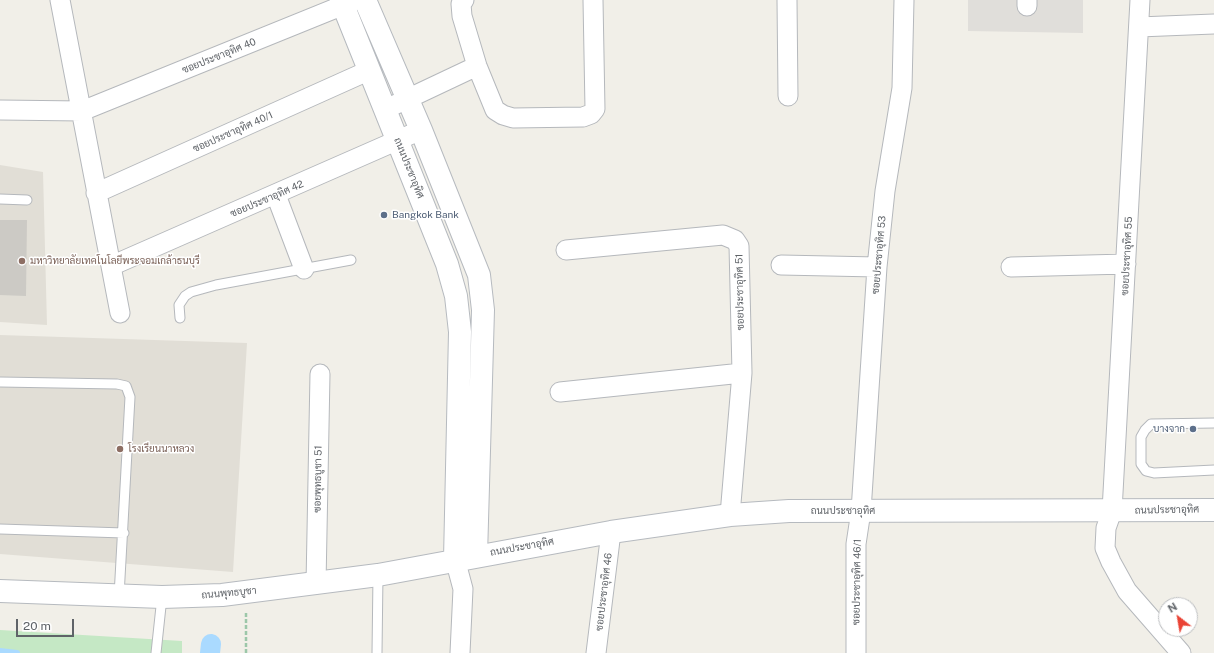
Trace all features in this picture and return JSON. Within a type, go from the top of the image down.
[{"type":"main road","name":"ถนนประชาอุทิศ","points":[[365,0],[421,130],[479,275],[482,292],[476,556]]},
{"type":"main road","name":"ถนนประชาอุทิศ","points":[[347,2],[370,70],[447,264],[459,312],[455,559],[611,532],[730,515],[789,511],[1214,510]]},
{"type":"main road","name":"ถนนพุทธบูชา","points":[[0,591],[162,597],[247,592],[378,575],[455,559]]},
{"type":"street","points":[[60,0],[120,313]]},
{"type":"street","points":[[464,0],[461,4],[462,16],[477,66],[498,113],[514,118],[587,116],[595,109],[593,0]]},
{"type":"street","points":[[787,0],[788,96]]},
{"type":"street","name":"ซอยประชาอุทิศ 53","points":[[861,511],[878,267],[885,191],[902,88],[904,0]]},
{"type":"street","name":"ซอยประชาอุทิศ 55","points":[[1140,0],[1112,511],[1106,528],[1105,548],[1127,591],[1181,653]]},
{"type":"street","name":"ซอยประชาอุทิศ 40","points":[[82,111],[347,2]]},
{"type":"street","points":[[1139,27],[1214,24]]},
{"type":"street","points":[[386,110],[477,66]]},
{"type":"street","name":"ซอยประชาอุทิศ 40/1","points":[[96,193],[370,70]]},
{"type":"street","points":[[0,110],[82,111]]},
{"type":"street","name":"ซอยประชาอุทิศ 42","points":[[111,266],[276,195],[421,130]]},
{"type":"street","points":[[276,195],[304,269]]},
{"type":"street","name":"ซอยประชาอุทิศ 51","points":[[566,250],[723,235],[735,240],[739,246],[742,373],[730,515]]},
{"type":"street","points":[[1011,267],[1126,264]]},
{"type":"street","points":[[781,265],[878,267]]},
{"type":"street","points":[[560,392],[742,373]]},
{"type":"street","name":"ซอยพุทธบูชา 51","points":[[316,584],[320,374]]},
{"type":"street","name":"ซอยประชาอุทิศ 46/1","points":[[856,653],[856,544],[861,511]]},
{"type":"street","name":"ซอยประชาอุทิศ 46","points":[[596,653],[611,532]]},
{"type":"street","points":[[463,589],[476,556]]},
{"type":"street","points":[[455,559],[463,589],[460,653]]},
{"type":"lane","points":[[0,199],[28,200]]},
{"type":"lane","points":[[180,318],[179,305],[185,296],[191,292],[216,285],[351,260]]},
{"type":"lane","points":[[0,382],[116,384],[126,386],[130,397],[120,596]]},
{"type":"lane","points":[[1214,423],[1151,424],[1141,437],[1141,464],[1146,471],[1154,473],[1214,470]]},
{"type":"lane","points":[[0,529],[124,533]]},
{"type":"lane","points":[[377,653],[378,575]]},
{"type":"lane","points":[[156,650],[162,597]]},
{"type":"path","points":[[246,653],[247,592]]},
{"type":"shaded area","points":[[968,0],[1083,0],[1083,33],[968,31]]},
{"type":"shaded area","name":"มหาวิทยาลัยเทคโนโลยีพระจอมเกล้าธนบุรี","points":[[0,165],[43,172],[47,325],[0,322]]},
{"type":"shaded area","name":"โรงเรียนนาหลวง","points":[[0,335],[247,343],[233,572],[0,554]]},
{"type":"green space","points":[[0,630],[182,641],[182,653],[0,653]]},
{"type":"building","points":[[0,220],[27,220],[26,296],[0,295]]},
{"type":"waterway","points":[[210,653],[211,644]]},
{"type":"waterway","points":[[0,651],[17,653]]},
{"type":"place","name":"Bangkok Bank","points":[[384,215]]},
{"type":"place","name":"มหาวิทยาลัยเทคโนโลยีพระจอมเกล้าธนบุรี","points":[[22,261]]},
{"type":"place","name":"บางจาก","points":[[1193,429]]},
{"type":"place","name":"โรงเรียนนาหลวง","points":[[120,449]]}]
